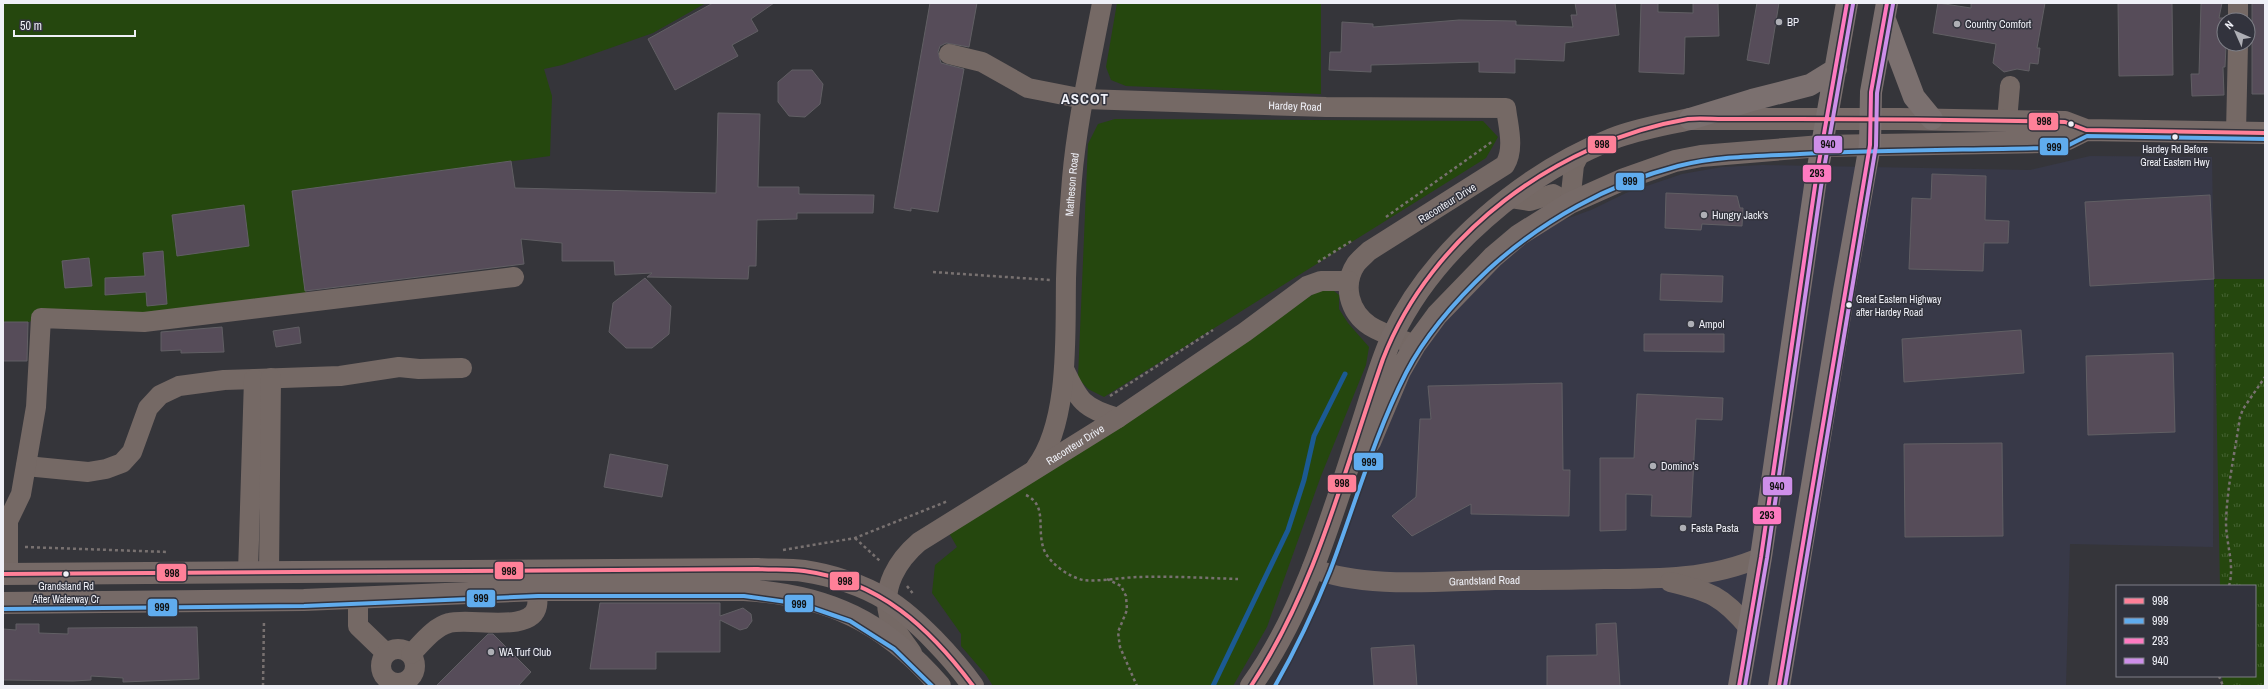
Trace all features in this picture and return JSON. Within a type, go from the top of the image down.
[{"type":"highway","points":[[1739,686],[1761,557],[1800,283],[1847,3]]},
{"type":"highway","points":[[1886,11],[1914,97],[1932,119]]},
{"type":"highway","points":[[1779,686],[1844,291],[1870,145],[1871,92],[1886,11]]},
{"type":"highway","points":[[1690,120],[1752,100],[1810,84],[1836,69]]},
{"type":"main road","points":[[1268,686],[1299,634],[1380,367],[1393,336],[1414,299],[1449,254],[1481,222],[1511,198],[1580,153],[1639,129],[1690,120],[1932,119],[2065,122],[2086,130],[2265,133]]},
{"type":"main road","points":[[1251,686],[1278,646],[1318,571],[1376,425],[1400,371],[1415,345],[1446,306],[1493,257],[1519,235],[1570,202],[1624,178],[1676,161],[1733,152],[1822,146],[2044,142],[2068,139],[2086,130]]},
{"type":"main road","points":[[5,574],[687,569],[803,571],[850,583],[887,600],[935,641],[973,686]]},
{"type":"main road","points":[[3,603],[81,604],[358,598],[538,590],[744,590],[775,592],[807,598],[838,609],[867,622],[896,642],[919,662],[940,686]]},
{"type":"street","name":"Matheson Road","points":[[1034,470],[1046,454],[1053,438],[1064,369],[1066,274],[1072,178],[1084,99],[1102,3]]},
{"type":"street","points":[[2236,132],[2238,52]]},
{"type":"street","name":"Hardey Road","points":[[949,54],[982,62],[1028,88],[1084,99],[1326,107],[1506,108]]},
{"type":"street","points":[[2007,121],[2010,86]]},
{"type":"street","name":"Raconteur Drive","points":[[919,662],[889,616],[887,600],[893,573],[907,553],[919,542],[1118,418],[1245,332],[1307,286],[1321,281],[1349,281],[1356,265],[1369,251],[1505,165],[1509,159],[1510,149],[1506,108]]},
{"type":"street","points":[[1511,198],[1530,202],[1554,194],[1570,202],[1574,165],[1580,153]]},
{"type":"street","points":[[5,574],[8,545],[8,521],[21,494],[36,407],[41,318],[144,322],[514,277]]},
{"type":"street","points":[[1349,281],[1348,295],[1356,311],[1369,325],[1415,345]]},
{"type":"street","points":[[26,466],[88,472],[106,469],[122,463],[132,452],[148,408],[160,395],[179,386],[224,380],[340,376],[399,367],[419,369],[462,368]]},
{"type":"street","name":"Matheson Road","points":[[1064,369],[1073,389],[1083,404],[1098,413],[1118,418]]},
{"type":"street","points":[[259,572],[263,378]]},
{"type":"street","name":"Grandstand Road","points":[[1318,571],[1380,581],[1659,579],[1718,572],[1740,566],[1761,557]]},
{"type":"street","name":"Grandstand Road","points":[[1659,579],[1714,594],[1730,606],[1749,628]]},
{"type":"street","points":[[411,654],[437,628],[450,622],[518,622],[531,617],[537,607],[538,590]]},
{"type":"street","points":[[358,598],[358,626],[386,653]]},
{"type":"street","points":[[397,648],[411,654],[416,665],[412,677],[404,682],[384,683],[381,661],[386,653],[397,648]]},
{"type":"path","points":[[933,272],[1050,280],[1050,288]]},
{"type":"path","points":[[2229,585],[2232,573],[2226,533],[2227,501],[2239,425],[2243,409],[2265,377]]},
{"type":"path","points":[[1010,485],[1014,492],[1022,493],[1036,500],[1039,506],[1041,542],[1045,552],[1055,564],[1072,576],[1083,580],[1141,577],[1238,579]]},
{"type":"path","points":[[777,550],[856,538],[952,499]]},
{"type":"path","points":[[8,545],[61,550],[171,552]]},
{"type":"path","points":[[1103,579],[1113,580],[1121,586],[1126,596],[1127,610],[1118,632],[1120,647],[1137,686]]},
{"type":"shaded area","points":[[2090,156],[2212,157],[2214,279],[2213,547],[2070,544],[2066,686],[1274,686],[1304,633],[1345,528],[1366,464],[1403,372],[1490,269],[1555,223],[1591,210],[1626,193],[1682,174],[1722,167],[1762,165],[2030,170]]},
{"type":"green space","points":[[3,3],[706,3],[653,33],[562,65],[544,69],[552,96],[550,156],[292,191],[306,293],[144,322],[41,318],[3,330]]},
{"type":"green space","points":[[1117,3],[1321,3],[1321,94],[1126,86],[1111,80],[1106,67]]},
{"type":"green space","points":[[1115,119],[1483,121],[1498,137],[1486,158],[1104,397],[1088,389],[1078,378],[1088,144],[1098,124]]},
{"type":"green space","points":[[2214,279],[2265,279],[2265,686],[2223,686],[2222,677],[2256,677],[2256,585],[2220,585]]},
{"type":"green space","points":[[1329,287],[1339,295],[1339,309],[1348,323],[1369,347],[1366,365],[1321,476],[1267,627],[1233,686],[993,686],[986,675],[961,646],[961,634],[932,593],[935,565],[957,547],[945,526],[1320,290]]},
{"type":"building","points":[[713,3],[774,3],[751,19],[758,31],[732,45],[738,56],[675,90],[648,39]]},
{"type":"building","points":[[930,3],[977,3],[969,47],[946,43],[940,46],[938,52],[941,63],[964,69],[938,212],[911,208],[911,211],[894,208]]},
{"type":"building","points":[[1575,3],[1615,3],[1619,35],[1565,43],[1564,61],[1515,59],[1515,73],[1479,72],[1479,62],[1371,65],[1371,72],[1329,70],[1330,52],[1341,52],[1342,22],[1373,24],[1373,27],[1459,20],[1516,21],[1516,25],[1573,27],[1571,15],[1577,15]]},
{"type":"building","points":[[1641,3],[1658,3],[1658,12],[1693,13],[1693,3],[1718,3],[1719,36],[1685,37],[1684,74],[1639,72]]},
{"type":"building","points":[[1757,3],[1779,3],[1769,64],[1747,60]]},
{"type":"building","points":[[1938,3],[1971,8],[1971,3],[2045,3],[2037,48],[2040,48],[2038,64],[2030,63],[2029,71],[2017,69],[2004,72],[1993,63],[1996,44],[1933,33]]},
{"type":"building","points":[[2118,3],[2172,3],[2173,75],[2119,76]]},
{"type":"building","points":[[2201,3],[2222,3],[2220,12],[2216,12],[2216,52],[2226,52],[2225,67],[2223,67],[2224,95],[2192,96],[2191,74],[2199,74]]},
{"type":"building","points":[[2252,3],[2265,3],[2265,94],[2252,94],[2252,52],[2256,52],[2256,12],[2252,12]]},
{"type":"building","points":[[792,70],[812,70],[823,84],[820,104],[805,117],[789,116],[778,102],[778,82]]},
{"type":"building","points":[[718,113],[760,114],[758,187],[799,187],[799,194],[874,195],[873,213],[797,213],[797,219],[757,220],[756,266],[749,266],[748,279],[647,277],[652,273],[615,275],[614,261],[562,261],[562,243],[521,239],[524,264],[305,291],[292,191],[511,161],[515,188],[716,193]]},
{"type":"building","points":[[1932,174],[1986,176],[1985,220],[2009,221],[2008,243],[1984,243],[1983,271],[1909,269],[1912,198],[1931,199]]},
{"type":"building","name":"Hungry Jack's","points":[[1666,193],[1737,196],[1740,208],[1743,208],[1742,226],[1702,224],[1701,230],[1665,228]]},
{"type":"building","points":[[2210,195],[2214,279],[2090,286],[2085,202]]},
{"type":"building","points":[[244,205],[249,246],[177,256],[172,215]]},
{"type":"building","points":[[163,251],[167,304],[147,306],[146,292],[105,295],[105,278],[145,276],[143,253]]},
{"type":"building","points":[[89,258],[92,286],[65,288],[62,261]]},
{"type":"building","points":[[1661,274],[1723,276],[1722,302],[1660,300]]},
{"type":"building","points":[[645,278],[671,306],[669,334],[652,348],[626,348],[609,332],[613,303]]},
{"type":"building","points":[[3,322],[28,322],[27,361],[3,361]]},
{"type":"building","points":[[222,327],[224,352],[181,353],[181,350],[161,351],[161,332]]},
{"type":"building","points":[[299,327],[301,343],[276,347],[273,331]]},
{"type":"building","points":[[2021,330],[2024,373],[1904,382],[1902,339]]},
{"type":"building","points":[[1644,334],[1724,334],[1724,352],[1644,351]]},
{"type":"building","points":[[2173,353],[2175,432],[2088,435],[2086,356]]},
{"type":"building","points":[[1562,383],[1563,470],[1570,470],[1569,516],[1471,514],[1471,504],[1412,536],[1392,516],[1416,497],[1420,419],[1431,419],[1428,386]]},
{"type":"building","points":[[1637,394],[1723,398],[1722,420],[1696,419],[1691,517],[1651,516],[1652,495],[1626,494],[1626,530],[1600,531],[1600,458],[1634,458]]},
{"type":"building","points":[[2002,443],[2003,536],[1905,537],[1904,444]]},
{"type":"building","points":[[610,454],[668,465],[662,497],[604,487]]},
{"type":"building","points":[[600,603],[720,603],[720,616],[743,608],[751,614],[752,621],[747,628],[740,630],[720,620],[720,652],[656,652],[656,669],[590,669]]},
{"type":"building","points":[[1616,623],[1620,686],[1547,686],[1547,656],[1597,655],[1596,624]]},
{"type":"building","points":[[16,624],[39,624],[39,633],[68,634],[68,628],[197,627],[199,679],[123,682],[123,678],[91,676],[91,680],[73,681],[3,680],[3,629],[16,630]]},
{"type":"building","name":"WA Turf Club","points":[[488,634],[493,634],[531,672],[518,686],[436,686]]},
{"type":"building","points":[[1414,645],[1417,686],[1374,686],[1371,648]]},
{"type":"waterway","points":[[1213,686],[1288,530],[1304,480],[1314,436],[1345,374]]},
{"type":"transit line","name":"293","points":[[1739,686],[1761,557],[1816,179],[1847,3]]},
{"type":"transit line","name":"293","points":[[1779,686],[1870,145],[1871,92],[1887,3]]},
{"type":"transit line","name":"940","points":[[1745,686],[1767,558],[1822,180],[1853,4]]},
{"type":"transit line","name":"940","points":[[1785,686],[1876,146],[1877,93],[1893,4]]},
{"type":"transit line","name":"998","points":[[1251,686],[1274,647],[1312,567],[1327,527],[1383,359],[1405,314],[1433,272],[1466,234],[1505,200],[1547,172],[1592,148],[1640,131],[1688,119],[1898,119],[2065,122],[2086,130],[2265,133]]},
{"type":"transit line","name":"999","points":[[1275,686],[1297,644],[1324,586],[1374,446],[1406,373],[1414,359],[1443,318],[1465,292],[1489,269],[1531,235],[1577,206],[1626,183],[1652,174],[1678,166],[1723,158],[1861,152],[2044,148],[2069,145],[2087,136],[2265,139]]},
{"type":"transit line","name":"998","points":[[3,574],[758,569],[804,571],[831,576],[856,585],[879,596],[900,610],[920,626],[939,645],[973,686]]},
{"type":"transit line","name":"999","points":[[3,609],[304,606],[538,596],[744,596],[801,604],[850,621],[894,649],[932,686]]},
{"type":"place","name":"BP","points":[[1779,22]]},
{"type":"place","name":"Country Comfort","points":[[1957,24]]},
{"type":"place","name":"Hardey Rd Before Great Eastern Hwy","points":[[2175,137]]},
{"type":"place","name":"Hungry Jack's","points":[[1704,215]]},
{"type":"place","name":"Great Eastern Highway after Hardey Road","points":[[1849,305]]},
{"type":"place","name":"Ampol","points":[[1691,324]]},
{"type":"place","name":"Domino's","points":[[1653,466]]},
{"type":"place","name":"Fasta Pasta","points":[[1683,528]]},
{"type":"place","name":"Grandstand Rd After Waterway Cr","points":[[66,574]]},
{"type":"place","name":"WA Turf Club","points":[[491,652]]},
{"type":"district","name":"ASCOT","points":[[1085,98]]}]
